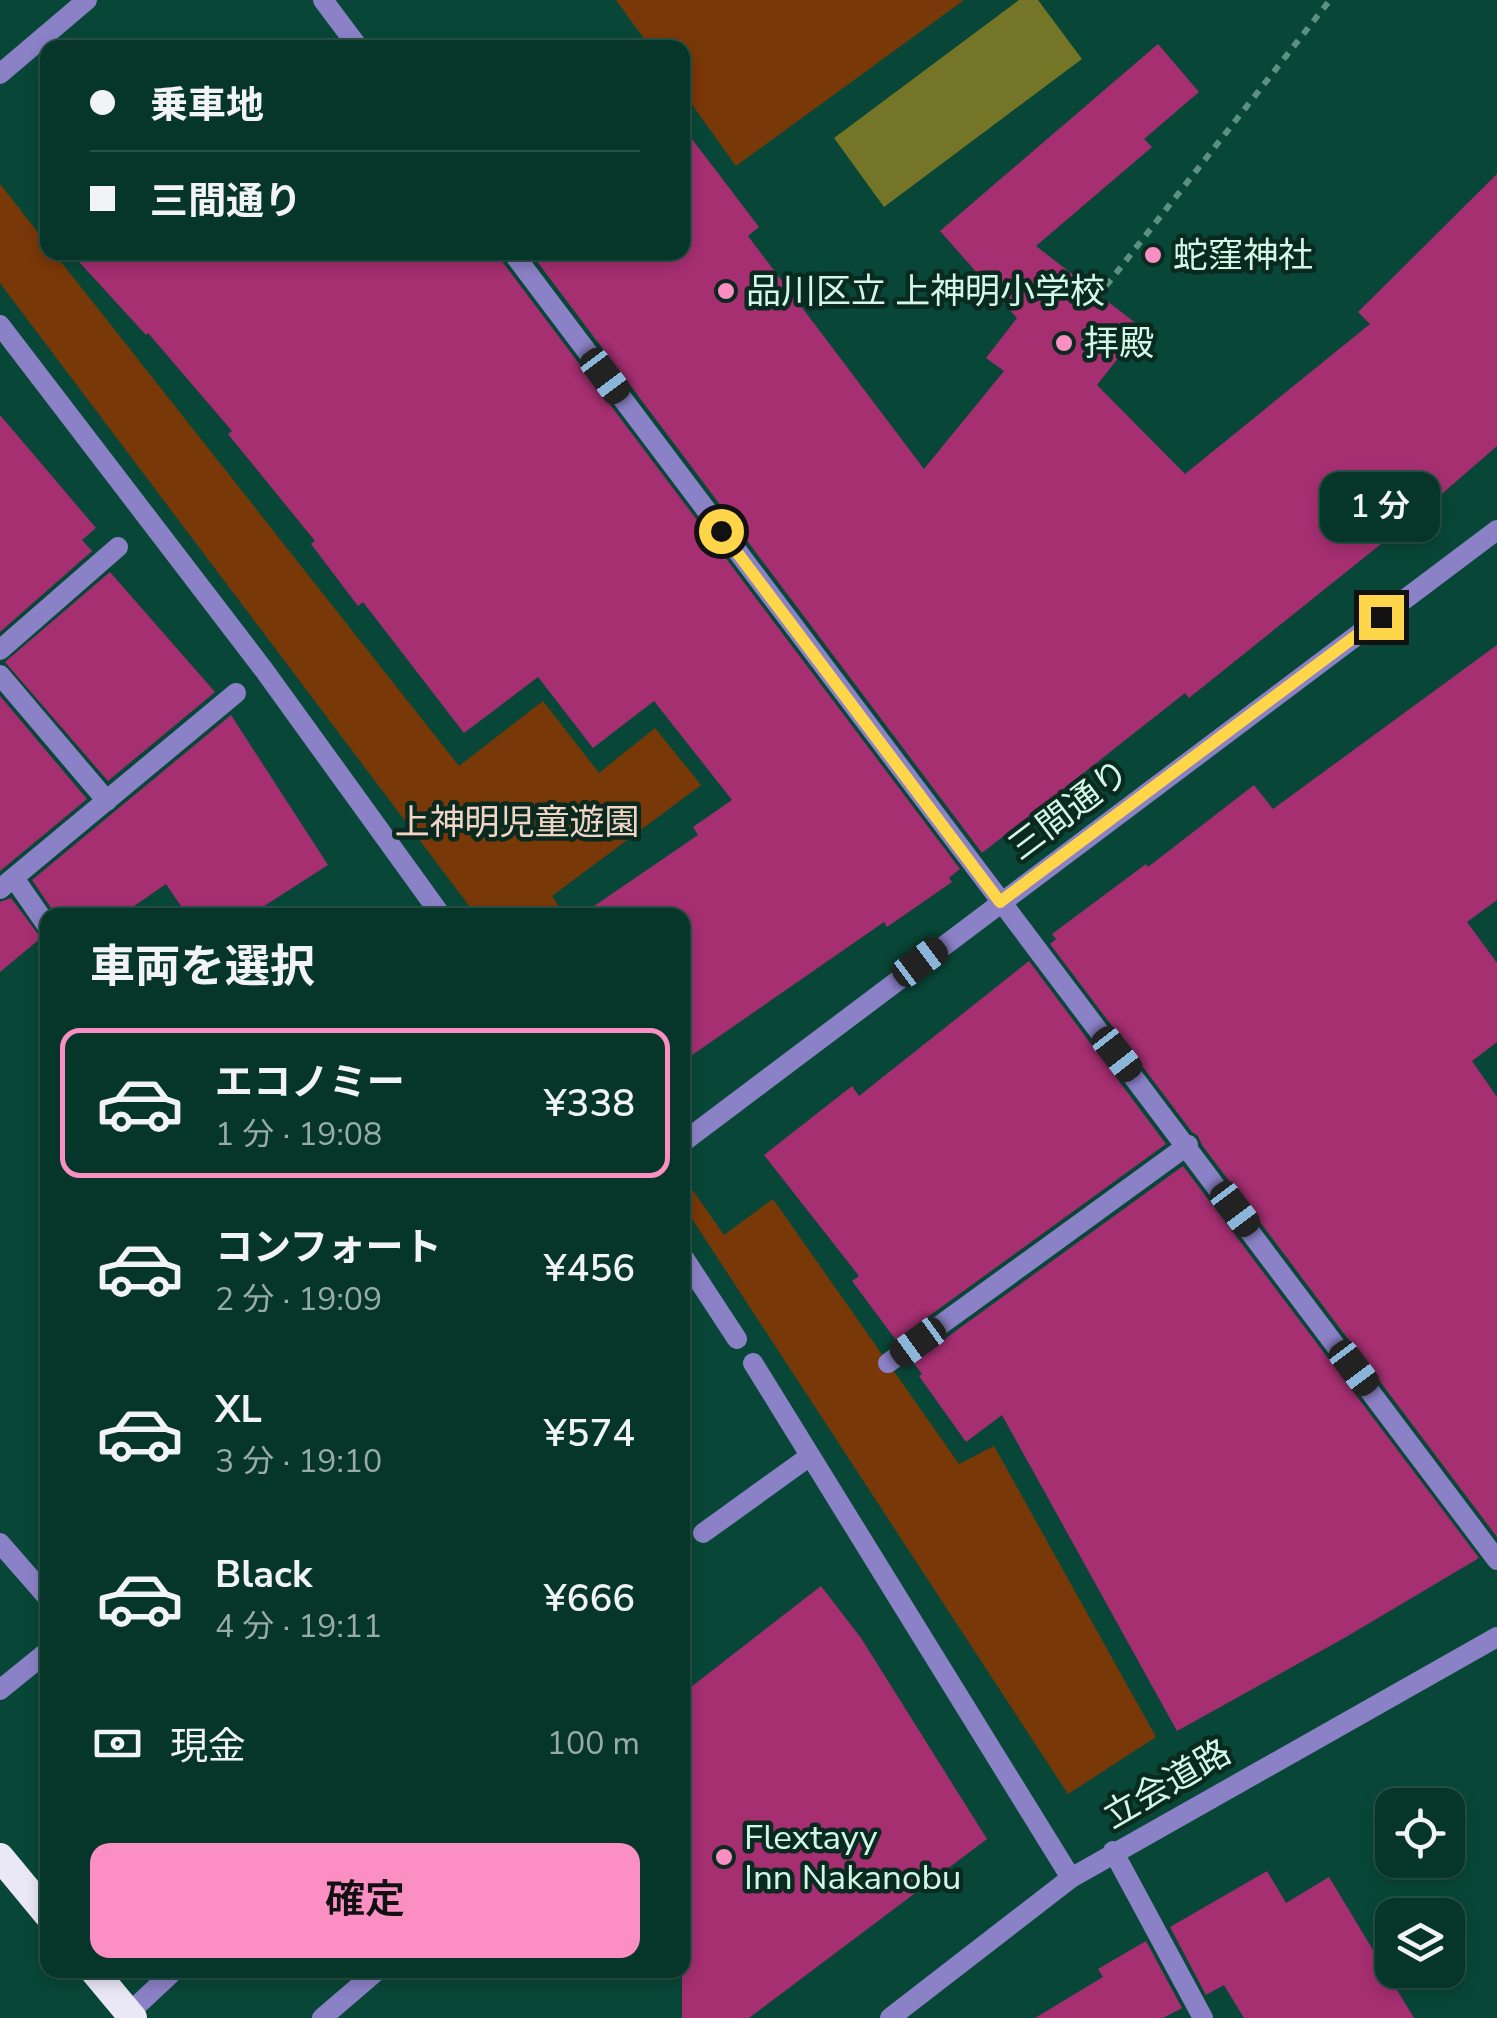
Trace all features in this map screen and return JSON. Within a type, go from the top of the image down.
[{"type":"highway","points":[[0,1857],[40,1905]]},
{"type":"highway","points":[[100,1978],[131,2016]]},
{"type":"street","points":[[40,40],[88,0]]},
{"type":"street","points":[[323,0],[352,40]]},
{"type":"street","points":[[0,74],[40,40]]},
{"type":"street","points":[[518,260],[1497,1560]]},
{"type":"street","points":[[0,325],[264,670],[435,908]]},
{"type":"street","name":"三間通り","points":[[690,1138],[1497,530]]},
{"type":"street","points":[[0,650],[118,547]]},
{"type":"street","points":[[0,675],[107,801]]},
{"type":"street","points":[[40,918],[7,884],[236,693]]},
{"type":"street","points":[[888,1363],[1188,1145]]},
{"type":"street","points":[[690,1268],[754,1363],[1071,1878]]},
{"type":"street","points":[[703,1533],[810,1456]]},
{"type":"street","points":[[0,1543],[40,1589]]},
{"type":"street","name":"立会道路","points":[[890,2018],[1071,1878],[1497,1637]]},
{"type":"street","points":[[0,1690],[40,1658]]},
{"type":"street","points":[[1114,1852],[1204,2018]]},
{"type":"street","points":[[131,2016],[167,1978]]},
{"type":"street","points":[[322,2018],[369,1978]]},
{"type":"path","points":[[1106,286],[1330,0]]},
{"type":"green space","points":[[616,0],[964,0],[736,166],[690,102],[690,40],[645,40]]},
{"type":"green space","name":"上神明児童遊園","points":[[0,184],[40,235],[40,260],[60,260],[459,766],[543,701],[599,773],[655,728],[701,785],[552,896],[560,908],[471,908],[0,283]]},
{"type":"green space","points":[[690,1186],[724,1235],[773,1199],[959,1464],[994,1446],[1156,1737],[1068,1794],[690,1216]]},
{"type":"shaded area","points":[[1019,0],[1038,0],[1082,59],[884,207],[834,138]]},
{"type":"building","points":[[1158,44],[1199,92],[1144,139],[1152,147],[1036,246],[1142,328],[1097,385],[1185,474],[1370,324],[1358,312],[1497,174],[1497,446],[1189,698],[1185,693],[982,853],[536,260],[690,260],[690,136],[759,227],[748,236],[924,469],[1004,371],[986,358],[1017,318],[940,231]]},
{"type":"building","points":[[77,260],[501,260],[960,869],[949,878],[952,882],[887,927],[884,922],[690,1056],[690,908],[591,908],[698,835],[693,827],[732,800],[654,701],[593,748],[538,677],[464,733],[363,602],[358,606],[311,544],[315,541],[228,434],[232,431]]},
{"type":"building","points":[[0,415],[96,528],[82,540],[92,551],[0,632]]},
{"type":"building","points":[[110,572],[215,692],[108,781],[5,662]]},
{"type":"building","points":[[1497,645],[1497,900],[1467,922],[1497,963],[1497,1042],[1472,1061],[1497,1097],[1497,1537],[1050,944],[1056,939],[1052,934],[1146,864],[1148,867],[1254,785],[1273,809]]},
{"type":"building","points":[[0,696],[87,799],[0,871]]},
{"type":"building","points":[[231,715],[328,865],[261,908],[182,908],[166,884],[131,908],[51,908],[32,880]]},
{"type":"building","points":[[11,898],[40,939],[0,972],[0,902]]},
{"type":"building","points":[[1029,961],[1166,1144],[896,1340],[852,1281],[859,1276],[764,1155],[852,1086],[859,1096]]},
{"type":"building","points":[[1183,1166],[1479,1558],[1177,1731],[1002,1415],[966,1442],[913,1362]]},
{"type":"building","points":[[821,1586],[861,1638],[987,1839],[749,2018],[682,2018],[682,1978],[690,1978],[690,1688]]},
{"type":"building","points":[[1267,1871],[1286,1903],[1329,1877],[1375,1953],[1375,1988],[1396,1988],[1414,2018],[1244,2018],[1224,1985],[1206,1995],[1170,1927]]},
{"type":"building","points":[[1146,1941],[1182,2008],[1163,2018],[1035,2018],[1103,1977],[1098,1969]]},
{"type":"place","name":"蛇窪神社","points":[[1153,255]]},
{"type":"place","name":"品川区立 上神明小学校","points":[[726,291]]},
{"type":"place","name":"拝殿","points":[[1064,343]]},
{"type":"place","name":"Flextayy Inn Nakanobu","points":[[724,1857]]},
{"type":"route","points":[[721,531],[1000,902],[1381,617]]}]
